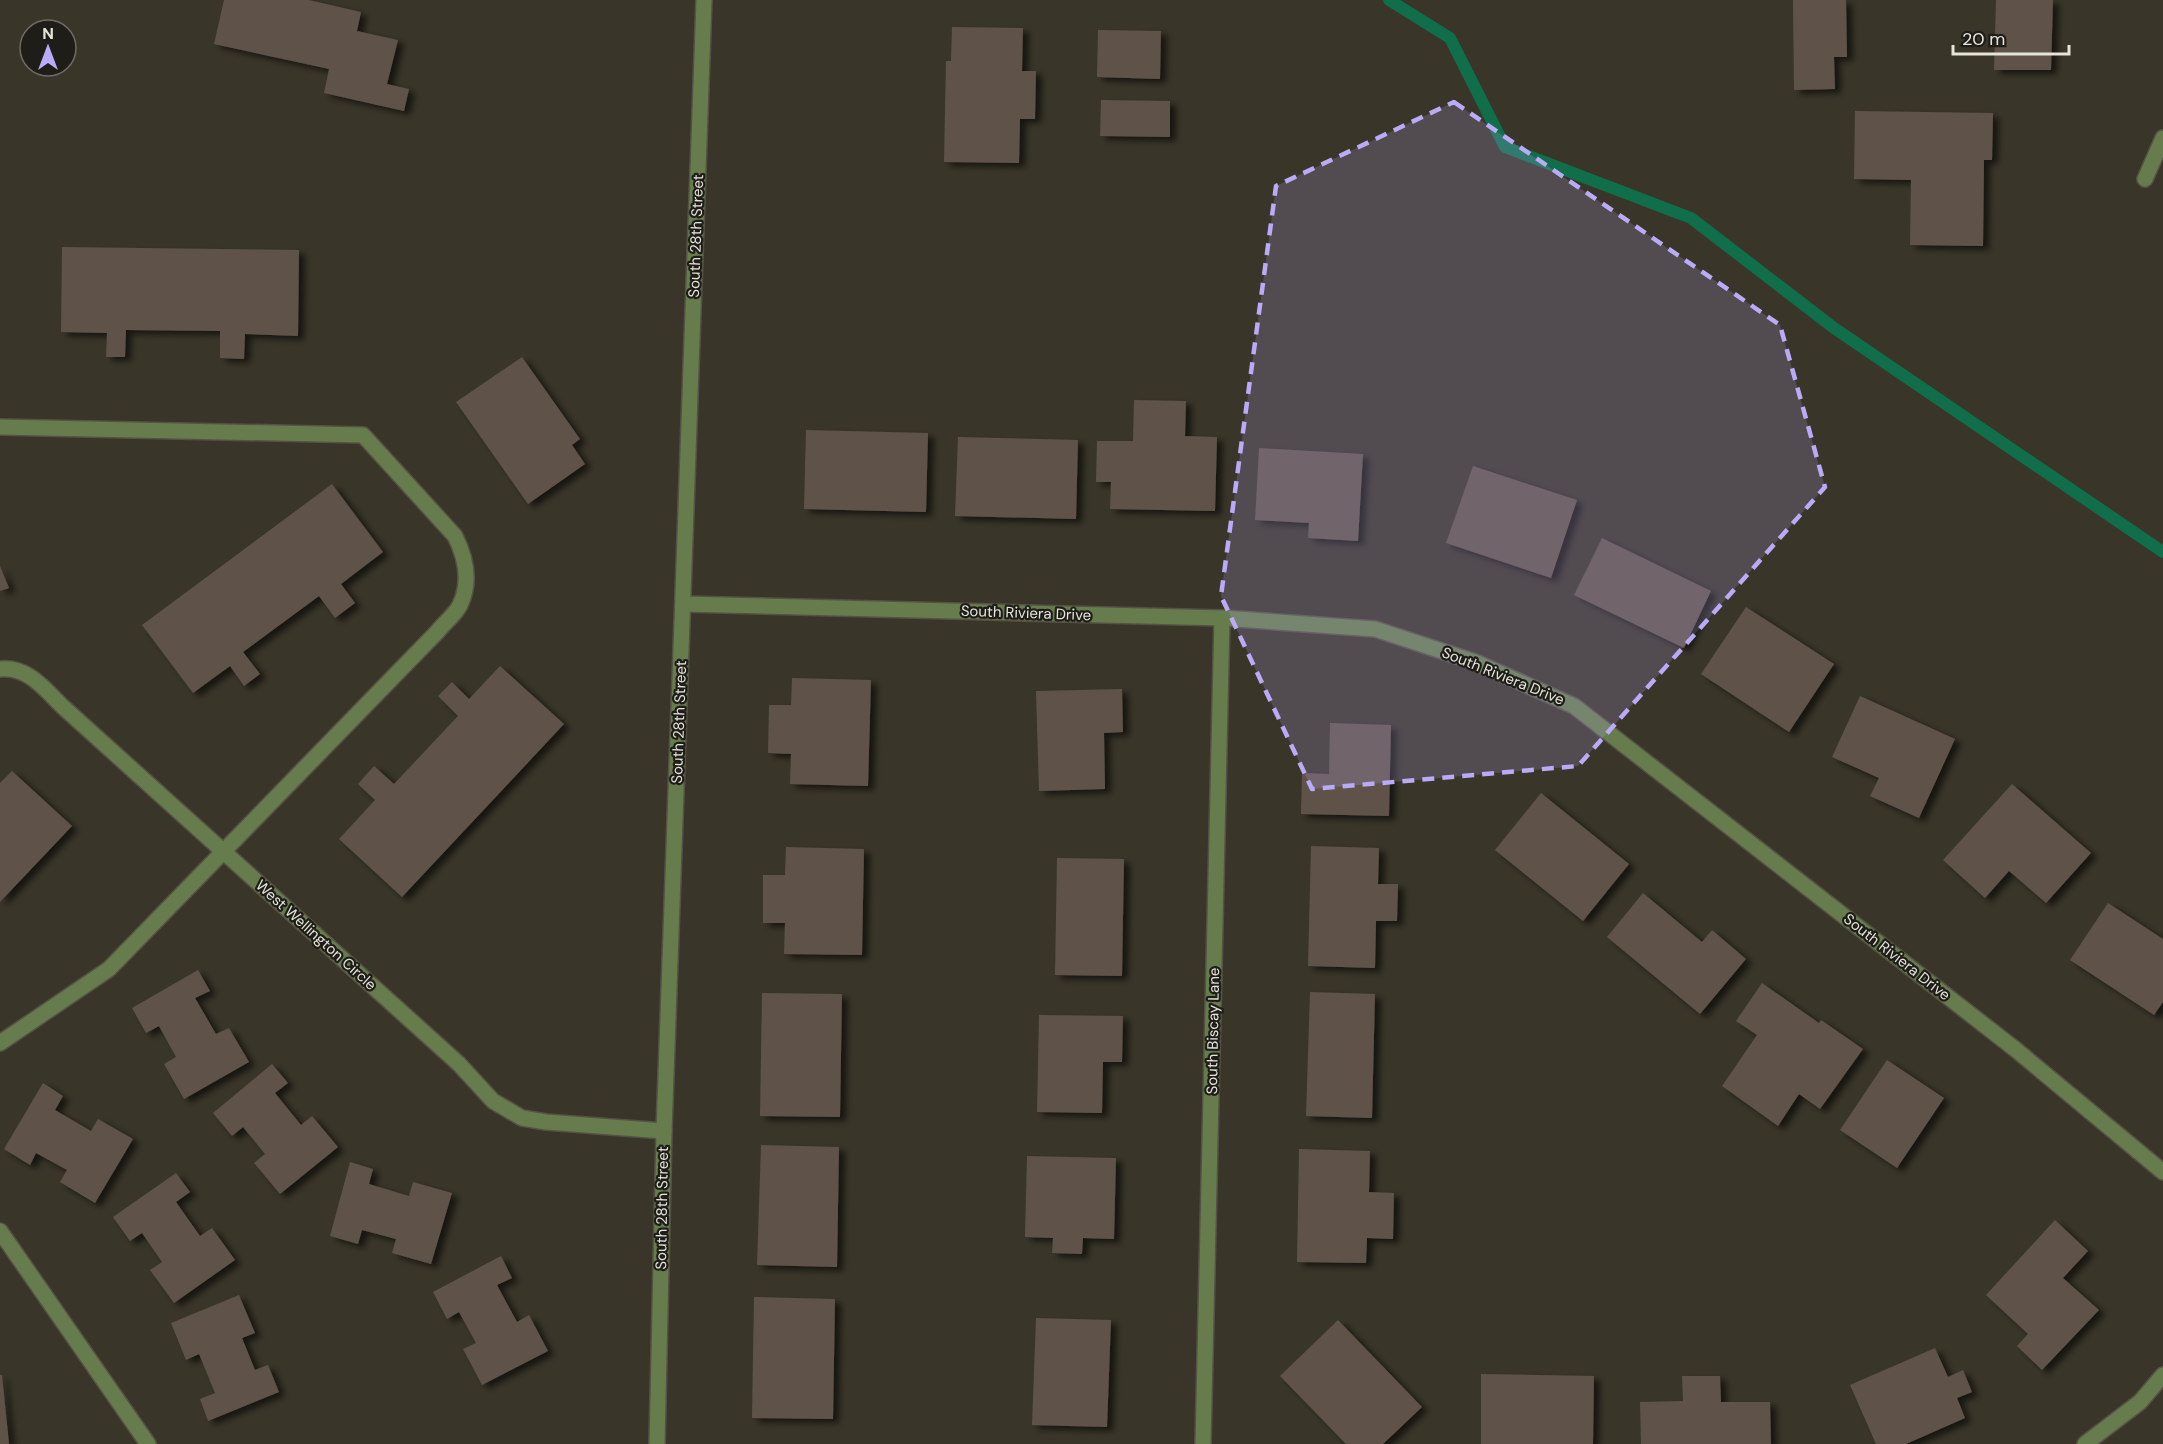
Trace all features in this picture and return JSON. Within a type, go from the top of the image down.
[{"type":"street","name":"South 28th Street","points":[[657,1444],[664,1131],[704,0]]},
{"type":"street","points":[[2145,179],[2163,138]]},
{"type":"street","points":[[0,427],[363,435],[455,536],[462,550],[467,582],[459,606],[225,852],[109,969],[0,1043]]},
{"type":"street","name":"South Riviera Drive","points":[[684,603],[1222,618],[1375,628],[1475,662],[1575,706],[2015,1049],[2163,1172]]},
{"type":"street","name":"South Biscay Lane","points":[[1203,1444],[1222,618]]},
{"type":"street","name":"West Wellington Circle","points":[[0,669],[10,668],[35,679],[62,706],[459,1064],[493,1101],[522,1118],[664,1131]]},
{"type":"street","points":[[0,1231],[148,1444]]},
{"type":"street","points":[[2085,1444],[2140,1402],[2163,1375]]},
{"type":"highlighted area","points":[[1454,102],[1780,325],[1825,487],[1578,766],[1312,789],[1221,596],[1276,186]]},
{"type":"building","points":[[224,0],[309,0],[361,12],[357,31],[398,40],[387,84],[409,89],[404,111],[324,93],[329,69],[214,44]]},
{"type":"building","points":[[1793,0],[1846,0],[1847,57],[1834,57],[1835,89],[1794,90]]},
{"type":"building","points":[[1996,0],[2053,0],[2051,70],[1994,70]]},
{"type":"building","points":[[952,27],[1023,28],[1022,71],[1036,71],[1035,119],[1020,119],[1019,163],[944,162],[946,61],[951,61]]},
{"type":"building","points":[[1098,30],[1161,31],[1160,79],[1097,77]]},
{"type":"building","points":[[1101,100],[1170,101],[1170,137],[1100,136]]},
{"type":"building","points":[[1855,111],[1993,113],[1992,160],[1984,160],[1983,246],[1910,245],[1911,180],[1854,179]]},
{"type":"building","points":[[62,247],[299,250],[298,336],[245,334],[244,359],[220,358],[220,331],[126,330],[125,357],[106,357],[107,333],[61,332]]},
{"type":"building","points":[[522,357],[580,439],[572,445],[585,464],[528,504],[456,402]]},
{"type":"building","points":[[1134,400],[1186,401],[1185,436],[1217,437],[1215,511],[1110,509],[1111,482],[1096,482],[1097,441],[1133,441]]},
{"type":"building","points":[[806,430],[928,433],[926,512],[804,509]]},
{"type":"building","points":[[958,437],[1078,440],[1076,519],[955,516]]},
{"type":"building","points":[[1259,448],[1363,454],[1358,541],[1308,538],[1309,523],[1255,520]]},
{"type":"building","points":[[1473,466],[1577,500],[1551,578],[1446,543]]},
{"type":"building","points":[[332,484],[383,552],[341,584],[355,603],[335,618],[319,596],[243,652],[260,674],[244,686],[230,666],[193,693],[142,625]]},
{"type":"building","points":[[1602,538],[1711,591],[1684,648],[1574,595]]},
{"type":"building","points":[[0,566],[9,588],[0,591]]},
{"type":"building","points":[[1746,607],[1834,664],[1789,732],[1701,674]]},
{"type":"building","points":[[500,666],[564,724],[402,897],[339,839],[375,800],[358,784],[374,766],[394,784],[458,716],[438,696],[452,682],[469,699]]},
{"type":"building","points":[[792,678],[871,680],[868,786],[790,784],[791,754],[768,753],[769,705],[791,705]]},
{"type":"building","points":[[1122,689],[1123,732],[1104,733],[1105,789],[1039,791],[1036,691]]},
{"type":"building","points":[[1860,696],[1955,739],[1919,818],[1870,796],[1879,778],[1832,757]]},
{"type":"building","points":[[1330,723],[1391,725],[1389,816],[1301,814],[1302,773],[1329,774]]},
{"type":"building","points":[[12,771],[72,826],[0,902],[0,783]]},
{"type":"building","points":[[2012,784],[2091,853],[2046,903],[2009,871],[1985,898],[1943,860]]},
{"type":"building","points":[[1541,793],[1629,864],[1583,921],[1495,850]]},
{"type":"building","points":[[1311,846],[1379,848],[1378,884],[1398,884],[1397,921],[1376,921],[1375,968],[1308,966]]},
{"type":"building","points":[[786,847],[864,849],[862,955],[784,954],[785,923],[763,923],[763,875],[785,875]]},
{"type":"building","points":[[1057,858],[1124,859],[1122,976],[1055,975]]},
{"type":"building","points":[[1643,893],[1702,942],[1712,930],[1746,959],[1700,1014],[1607,937]]},
{"type":"building","points":[[2108,903],[2163,939],[2163,1002],[2154,1015],[2070,960]]},
{"type":"building","points":[[198,970],[210,991],[195,998],[216,1034],[229,1028],[249,1062],[184,1099],[164,1064],[176,1057],[159,1026],[146,1033],[132,1008]]},
{"type":"building","points":[[1762,983],[1819,1023],[1821,1020],[1863,1049],[1820,1109],[1799,1094],[1778,1126],[1722,1086],[1757,1035],[1736,1021]]},
{"type":"building","points":[[1310,992],[1375,994],[1372,1118],[1306,1116]]},
{"type":"building","points":[[762,993],[842,994],[840,1117],[760,1116]]},
{"type":"building","points":[[1039,1015],[1123,1016],[1122,1062],[1103,1062],[1102,1113],[1037,1112]]},
{"type":"building","points":[[1887,1060],[1944,1098],[1897,1168],[1840,1130]]},
{"type":"building","points":[[272,1064],[288,1083],[275,1093],[301,1125],[312,1116],[338,1147],[280,1194],[254,1163],[265,1154],[243,1127],[232,1136],[213,1113]]},
{"type":"building","points":[[43,1083],[63,1096],[55,1110],[91,1131],[98,1119],[133,1139],[95,1203],[60,1182],[67,1170],[36,1153],[30,1165],[4,1149]]},
{"type":"building","points":[[761,1145],[839,1147],[837,1267],[757,1265]]},
{"type":"building","points":[[1299,1149],[1370,1151],[1369,1192],[1394,1193],[1393,1239],[1367,1238],[1366,1263],[1297,1262]]},
{"type":"building","points":[[1027,1156],[1116,1158],[1114,1239],[1083,1238],[1082,1254],[1052,1253],[1053,1238],[1025,1237]]},
{"type":"building","points":[[350,1162],[373,1169],[369,1184],[409,1196],[413,1182],[452,1193],[431,1264],[392,1253],[396,1239],[362,1230],[358,1244],[330,1236]]},
{"type":"building","points":[[176,1173],[190,1192],[176,1202],[200,1236],[212,1228],[235,1260],[174,1303],[150,1270],[162,1262],[142,1233],[130,1241],[113,1217]]},
{"type":"building","points":[[2055,1220],[2088,1251],[2063,1278],[2099,1310],[2042,1370],[2017,1346],[2028,1334],[1986,1295]]},
{"type":"building","points":[[501,1256],[512,1278],[497,1285],[517,1322],[529,1315],[548,1351],[482,1385],[463,1349],[476,1343],[459,1312],[447,1319],[433,1292]]},
{"type":"building","points":[[239,1295],[255,1333],[242,1338],[255,1370],[268,1365],[279,1392],[208,1421],[200,1399],[215,1393],[199,1354],[186,1360],[171,1323]]},
{"type":"building","points":[[754,1297],[835,1299],[833,1419],[752,1418]]},
{"type":"building","points":[[1036,1318],[1111,1320],[1107,1427],[1032,1425]]},
{"type":"building","points":[[1338,1320],[1422,1407],[1383,1444],[1346,1444],[1280,1376]]},
{"type":"building","points":[[1935,1348],[1948,1377],[1963,1370],[1972,1392],[1957,1398],[1965,1418],[1906,1444],[1876,1444],[1850,1385]]},
{"type":"building","points":[[1481,1374],[1594,1376],[1593,1444],[1481,1444]]},
{"type":"building","points":[[0,1375],[2,1375],[9,1444],[0,1444]]},
{"type":"building","points":[[1682,1376],[1720,1376],[1721,1402],[1770,1402],[1771,1444],[1641,1444],[1640,1402],[1683,1401]]},
{"type":"waterway","points":[[1389,0],[1450,38],[1505,147],[1691,218],[1834,328],[2163,552]]}]
